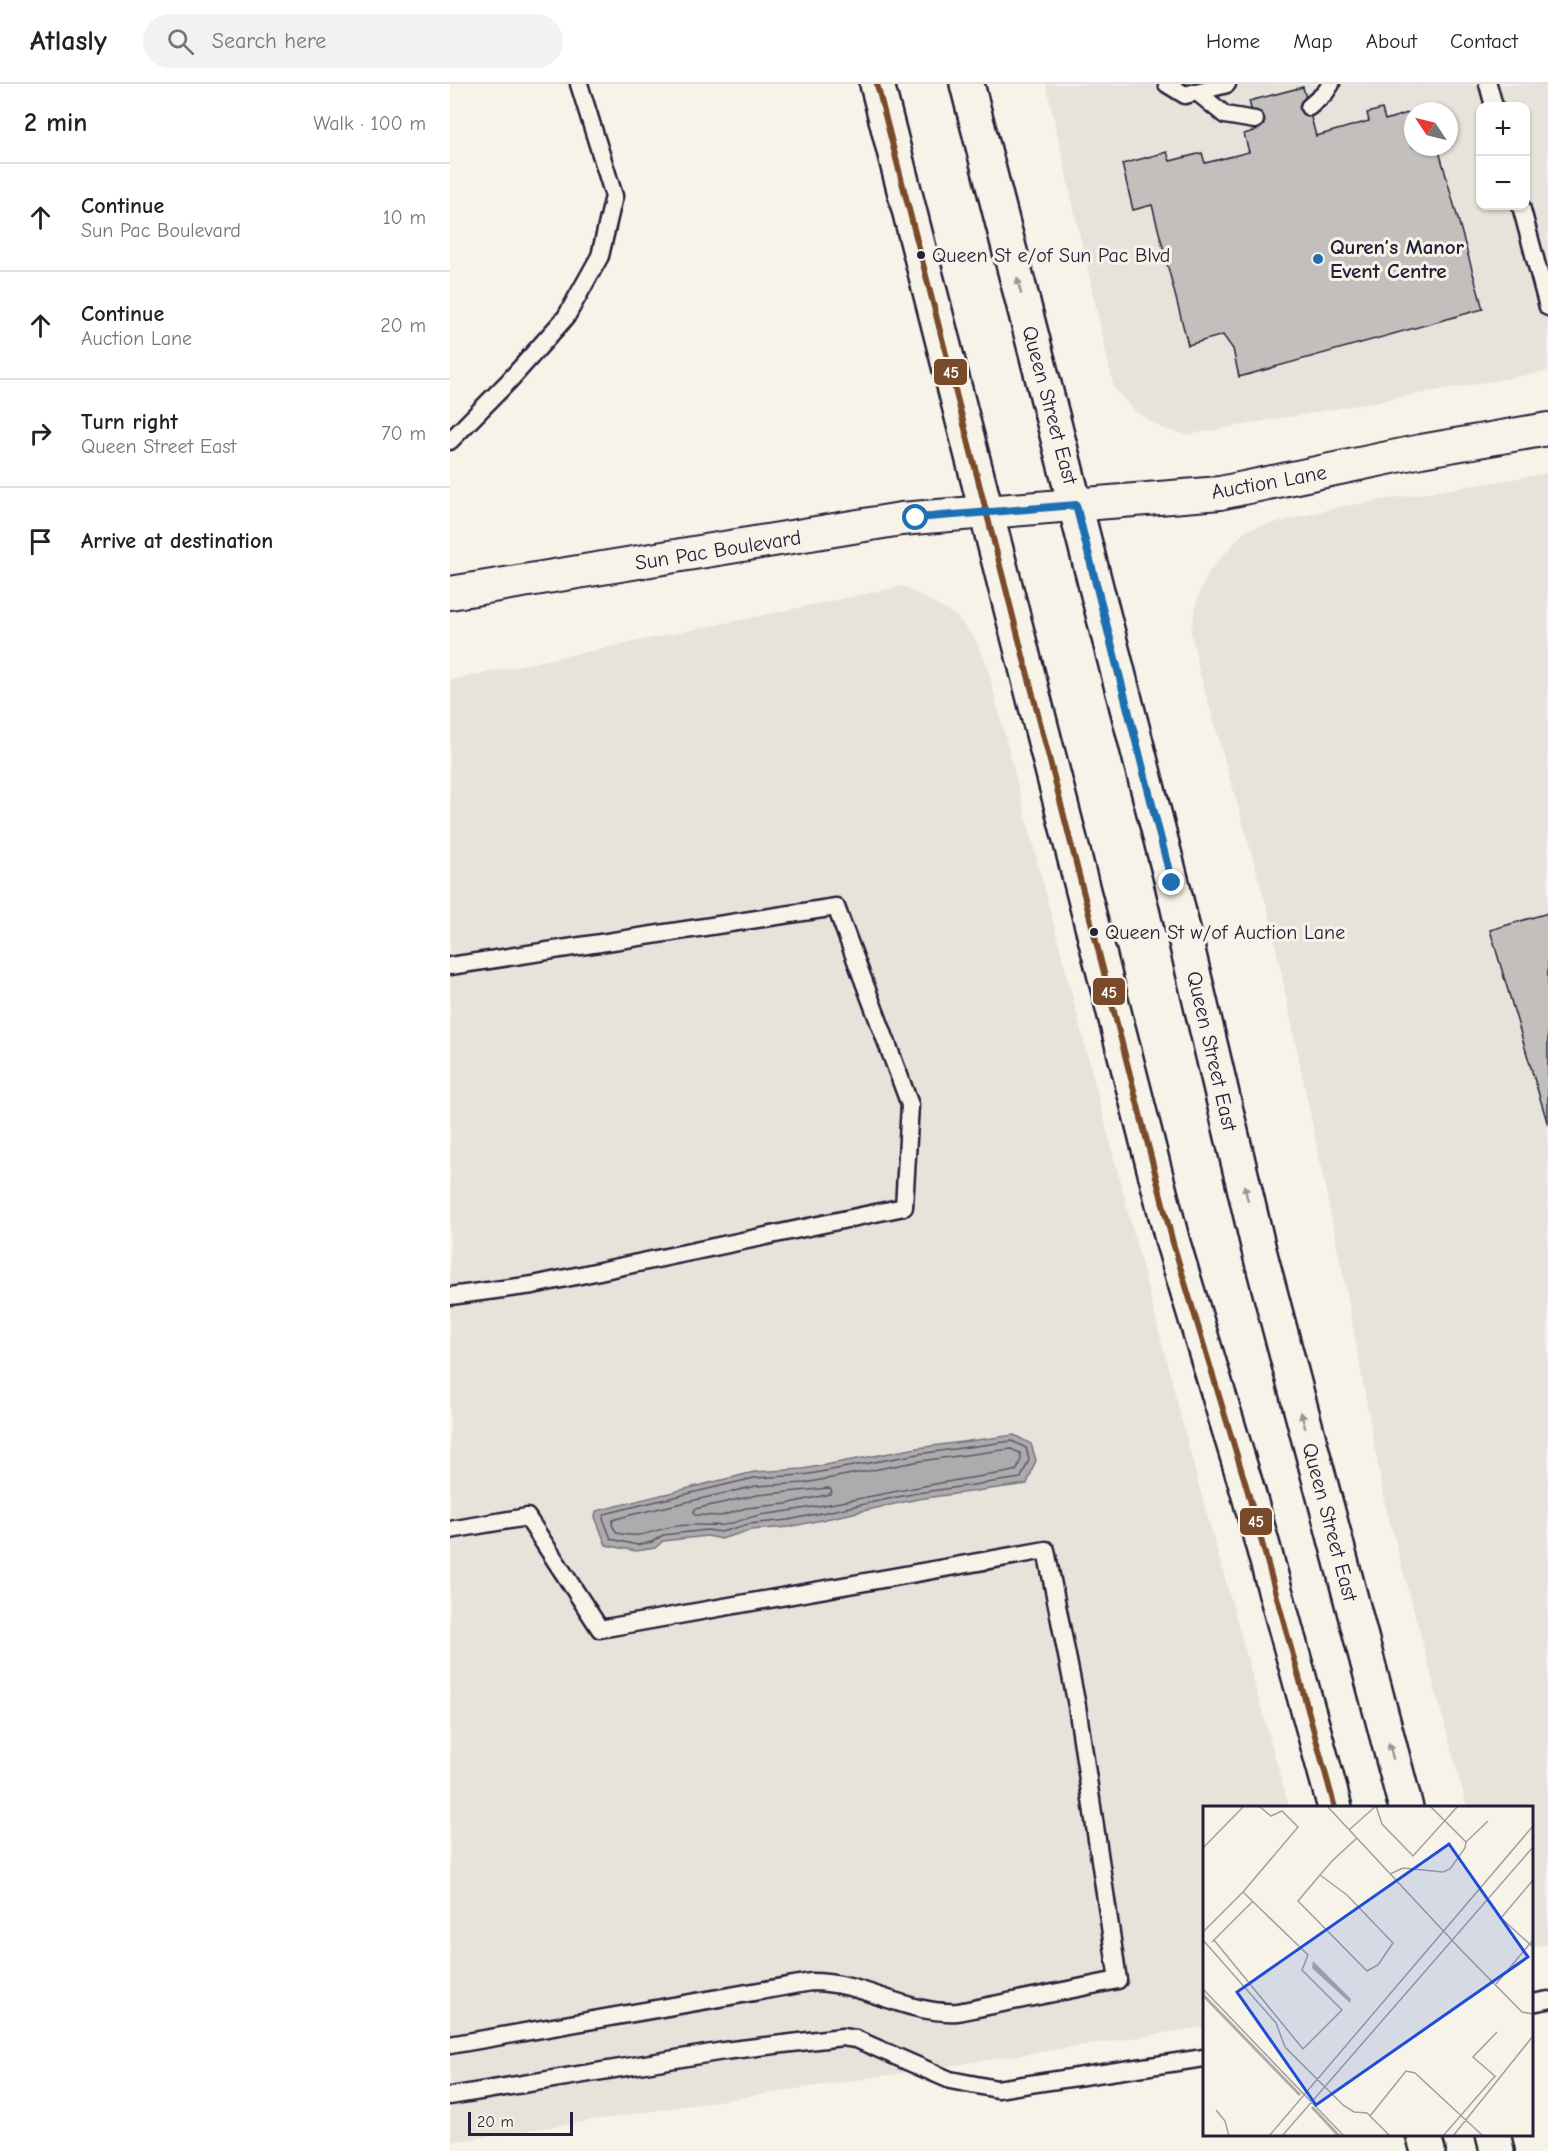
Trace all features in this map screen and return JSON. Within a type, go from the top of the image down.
[{"type":"main road","points":[[877,84],[1173,1244],[1248,1492],[1334,1806]]},
{"type":"main road","name":"Queen Street East","points":[[967,84],[1172,883],[1259,1250],[1405,1806]]},
{"type":"main road","points":[[1424,2136],[1428,2151]]},
{"type":"main road","points":[[1493,2136],[1497,2151]]},
{"type":"street","name":"Auction Lane","points":[[986,512],[1220,493],[1422,451],[1548,429]]},
{"type":"street","name":"Sun Pac Boulevard","points":[[450,593],[901,519],[986,512]]},
{"type":"lane","points":[[450,441],[509,381],[566,317],[600,256],[614,196],[579,84]]},
{"type":"lane","points":[[1167,84],[1185,95],[1227,84]]},
{"type":"lane","points":[[1309,107],[1325,93],[1331,84]]},
{"type":"lane","points":[[1488,84],[1493,102]]},
{"type":"lane","points":[[1197,92],[1225,115],[1255,120]]},
{"type":"lane","points":[[1522,210],[1548,307]]},
{"type":"lane","points":[[450,966],[836,907],[910,1106],[904,1207],[533,1285],[450,1296]]},
{"type":"lane","points":[[450,1530],[527,1517],[600,1629],[1046,1550],[1077,1706],[1118,1980],[958,2012],[938,2013],[919,2010],[855,1986],[811,1982],[450,2044]]},
{"type":"lane","points":[[1533,2003],[1548,2000]]},
{"type":"lane","points":[[450,2096],[724,2051],[827,2038],[856,2039],[931,2074],[974,2086],[997,2089],[1203,2058]]},
{"type":"shaded area","points":[[1046,84],[1548,84],[1548,371],[1186,435],[1161,428],[1136,412],[1114,388]]},
{"type":"shaded area","points":[[1548,473],[1548,1944],[1533,1947],[1533,1806],[1467,1806],[1384,1500],[1348,1299],[1270,918],[1198,667],[1191,631],[1198,596],[1210,570],[1246,530],[1339,507]]},
{"type":"shaded area","points":[[903,586],[956,616],[975,639],[986,662],[1196,1475],[1289,1806],[1203,1806],[1203,2027],[450,2142],[450,680]]},
{"type":"water","points":[[1014,1435],[1031,1444],[1036,1460],[1027,1484],[918,1499],[789,1527],[751,1530],[721,1539],[707,1536],[663,1541],[655,1548],[636,1551],[606,1545],[595,1517],[596,1511],[754,1472],[803,1469],[917,1448]]},
{"type":"building","name":"Quren’s Manor Event Centre","points":[[1303,87],[1316,136],[1369,121],[1367,113],[1382,109],[1385,120],[1404,114],[1404,156],[1440,156],[1483,309],[1239,377],[1233,349],[1223,335],[1188,345],[1152,205],[1133,210],[1122,164],[1167,152],[1170,161],[1202,153],[1205,163],[1249,152],[1244,134],[1257,130],[1249,101]]},
{"type":"building","points":[[1548,913],[1548,1125],[1490,930]]},
{"type":"transit line","name":"45","points":[[877,84],[1173,1243],[1248,1492],[1334,1806]]},
{"type":"place","name":"Queen St e/of Sun Pac Blvd","points":[[921,255]]},
{"type":"place","name":"Quren’s Manor Event Centre","points":[[1318,259]]},
{"type":"place","name":"Queen St w/of Auction Lane","points":[[1094,932]]},
{"type":"route","points":[[916,518],[1076,505],[1172,883]]}]
